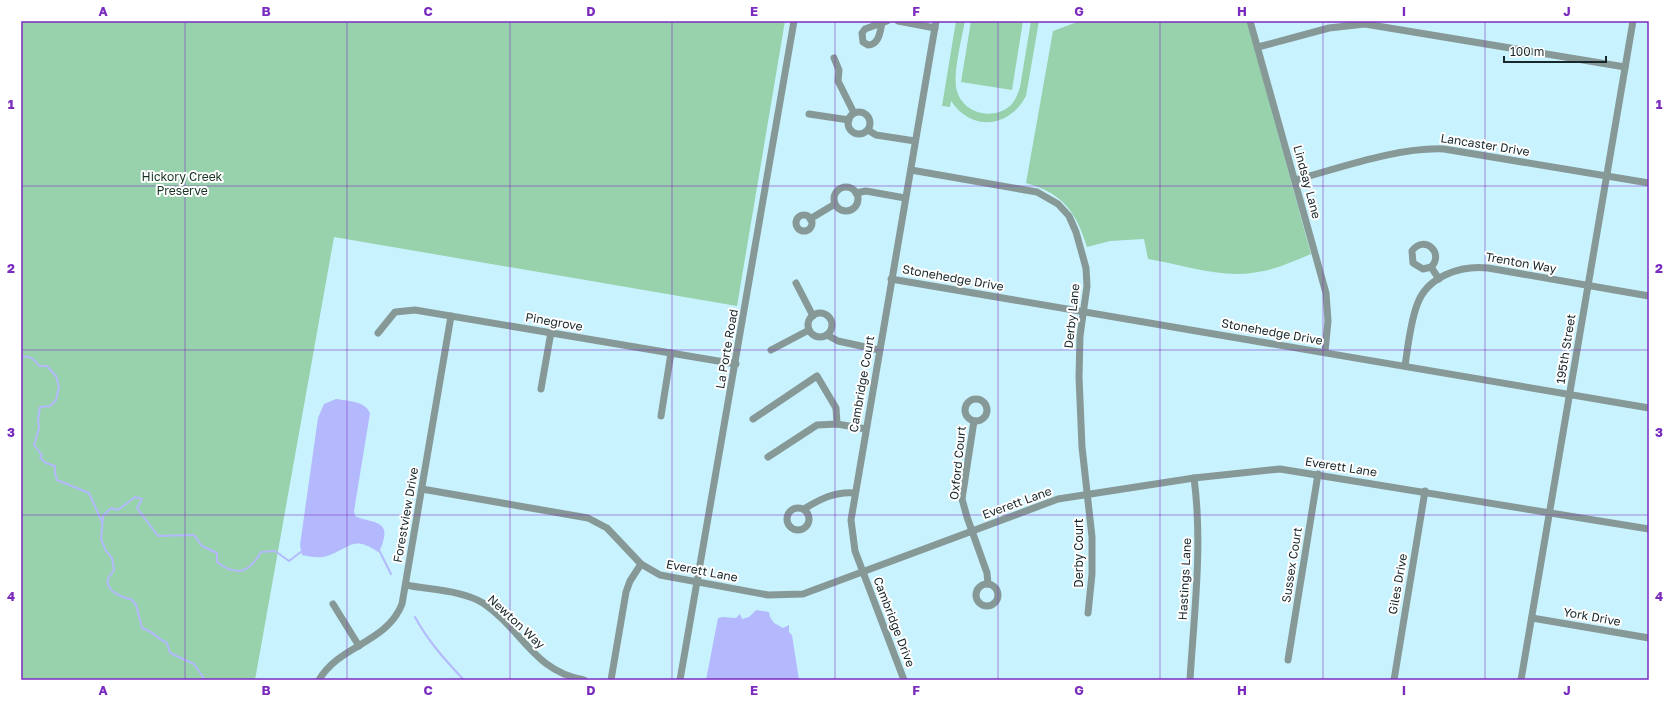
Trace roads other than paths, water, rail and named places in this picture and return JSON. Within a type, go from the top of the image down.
[{"type":"street","name":"La Porte Road","points":[[680,680],[736,364],[794,21]]},
{"type":"street","name":"Cambridge Court","points":[[863,572],[855,551],[851,530],[855,493],[935,25],[898,21]]},
{"type":"street","name":"Lindsay Lane","points":[[1250,21],[1296,180],[1327,302],[1328,328],[1325,352]]},
{"type":"street","name":"195th Street","points":[[1521,680],[1633,21]]},
{"type":"street","points":[[1258,47],[1329,28],[1365,24],[1626,67]]},
{"type":"street","points":[[834,58],[839,70],[838,81],[854,113]]},
{"type":"street","points":[[862,112],[869,117],[870,126],[865,133],[857,134],[850,129],[848,120],[854,113],[862,112]]},
{"type":"street","points":[[809,114],[848,120]]},
{"type":"street","points":[[868,130],[876,135],[915,141]]},
{"type":"street","name":"Lancaster Drive","points":[[1296,180],[1425,148],[1444,149],[1649,183]]},
{"type":"street","name":"Derby Lane","points":[[910,170],[1032,190],[1046,196],[1058,204],[1073,224],[1084,258],[1087,286],[1080,336],[1079,377],[1082,447],[1087,494]]},
{"type":"street","points":[[856,193],[857,202],[851,209],[842,210],[835,204],[834,196],[840,188],[849,188],[856,193],[866,191],[905,198]]},
{"type":"street","points":[[810,219],[835,204]]},
{"type":"street","points":[[1431,267],[1439,279]]},
{"type":"street","name":"Trenton Way","points":[[1405,366],[1417,304],[1424,291],[1444,274],[1466,268],[1479,267],[1649,296]]},
{"type":"street","name":"Stonehedge Drive","points":[[891,279],[1649,408]]},
{"type":"street","points":[[796,282],[813,316]]},
{"type":"street","name":"Pinegrove","points":[[378,333],[395,312],[402,310],[415,310],[736,364]]},
{"type":"street","points":[[823,313],[830,319],[832,328],[827,335],[818,337],[813,335],[809,330],[808,322],[813,316],[823,313]]},
{"type":"street","name":"Forestview Drive","points":[[320,680],[333,662],[384,630],[394,620],[402,604],[451,316]]},
{"type":"street","points":[[771,350],[809,330]]},
{"type":"street","points":[[541,389],[551,332]]},
{"type":"street","points":[[827,335],[838,342],[879,350]]},
{"type":"street","points":[[661,416],[671,353]]},
{"type":"street","points":[[753,419],[817,376],[836,408],[837,424]]},
{"type":"street","name":"Oxford Court","points":[[974,421],[962,499],[987,573],[988,584]]},
{"type":"street","points":[[768,457],[817,425],[837,424],[866,430]]},
{"type":"street","name":"Everett Lane","points":[[422,489],[588,518],[606,528],[641,564],[660,575],[768,594],[803,594],[1040,505],[1087,494],[1194,478],[1280,468],[1649,529]]},
{"type":"street","name":"Sussex Court","points":[[1288,660],[1318,474]]},
{"type":"street","name":"Hastings Lane","points":[[1190,680],[1198,545],[1198,511],[1194,478]]},
{"type":"street","name":"Giles Drive","points":[[1394,680],[1425,491]]},
{"type":"street","points":[[804,509],[818,500],[840,493],[855,493]]},
{"type":"street","name":"Derby Court","points":[[1087,494],[1092,548],[1088,613]]},
{"type":"street","points":[[611,680],[626,592],[630,581],[641,564]]},
{"type":"street","name":"Cambridge Drive","points":[[863,572],[904,680]]},
{"type":"street","name":"Newton Way","points":[[406,585],[462,595],[478,600],[494,612],[552,669],[565,676],[584,680]]},
{"type":"street","points":[[333,604],[359,646]]},
{"type":"street","name":"York Drive","points":[[1532,618],[1649,638]]},
{"type":"water","points":[[336,399],[360,404],[368,409],[370,413],[354,511],[355,516],[375,522],[383,527],[384,537],[378,552],[363,544],[353,544],[327,556],[319,557],[302,555],[300,545],[318,418],[324,404]]},
{"type":"water","points":[[756,610],[769,612],[774,623],[783,628],[789,625],[789,632],[792,635],[799,680],[706,680],[718,618],[736,618],[740,614],[742,619],[749,617]]},
{"type":"waterway","points":[[21,357],[32,358],[39,366],[47,366],[56,376],[59,387],[56,400],[50,406],[40,407],[38,419],[39,428],[34,445],[42,455],[40,458],[46,463],[55,466],[57,480],[89,493],[102,522]]},
{"type":"waterway","points":[[205,680],[194,664],[170,653],[167,643],[150,631],[142,628],[136,605],[131,599],[115,593],[109,587],[108,579],[114,570],[112,558],[106,551],[101,539],[103,516],[111,508],[118,510],[135,497],[142,499],[137,508],[158,536],[194,535],[202,546],[217,553],[217,562],[231,570],[237,571],[247,568],[252,565],[261,552],[275,551],[289,561],[302,551]]},
{"type":"waterway","points":[[379,550],[391,574]]},
{"type":"waterway","points":[[415,617],[437,650],[464,680]]},
{"type":"park label","name":"Hickory Creek Preserve","points":[[182,184]]}]
